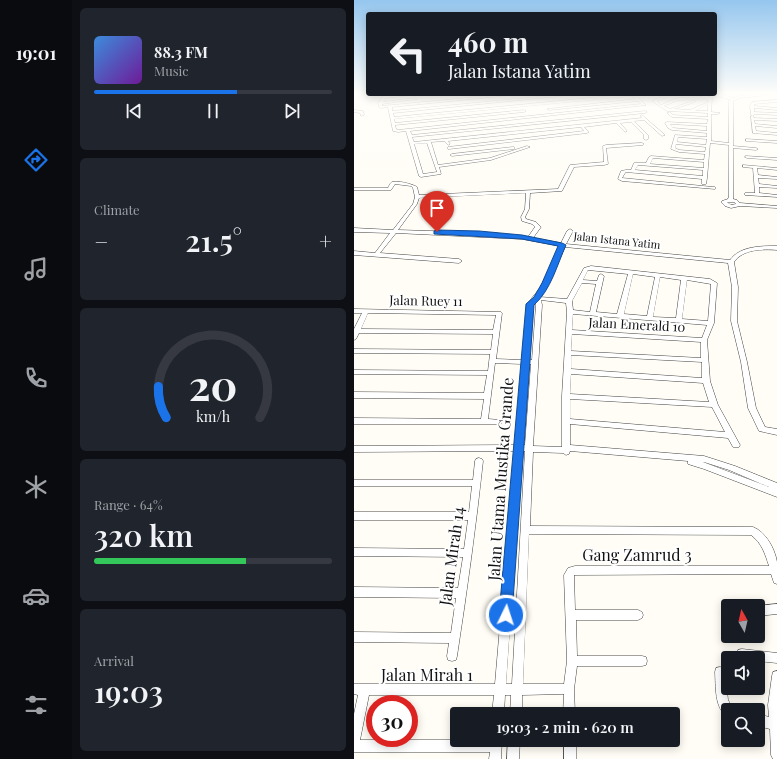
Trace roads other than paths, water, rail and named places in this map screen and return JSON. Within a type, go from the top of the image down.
[{"type":"street","points":[[394,128],[395,131],[424,128]]},
{"type":"street","points":[[410,136],[484,128]]},
{"type":"street","points":[[412,143],[557,128]]},
{"type":"street","points":[[639,128],[646,135],[646,139]]},
{"type":"street","points":[[656,128],[663,135]]},
{"type":"street","points":[[671,128],[709,132]]},
{"type":"street","points":[[703,187],[709,128]]},
{"type":"street","points":[[731,128],[730,200],[725,201],[724,203],[733,206],[739,204],[777,207]]},
{"type":"street","points":[[753,128],[754,132],[775,135]]},
{"type":"street","points":[[551,129],[557,136]]},
{"type":"street","points":[[449,148],[586,133],[587,132],[585,129]]},
{"type":"street","points":[[408,130],[420,176],[439,174],[429,142]]},
{"type":"street","points":[[673,150],[675,136],[756,149]]},
{"type":"street","points":[[447,140],[455,163]]},
{"type":"street","points":[[524,140],[528,146]]},
{"type":"street","points":[[747,140],[777,142]]},
{"type":"street","points":[[756,141],[756,157]]},
{"type":"street","points":[[675,143],[708,142]]},
{"type":"street","points":[[417,197],[560,190],[574,165],[606,163],[604,150],[606,146],[642,144]]},
{"type":"street","points":[[437,166],[495,158],[528,146]]},
{"type":"street","points":[[452,155],[528,146]]},
{"type":"street","points":[[659,157],[673,150],[707,153]]},
{"type":"street","points":[[648,164],[651,157],[706,161]]},
{"type":"street","points":[[748,157],[777,159]]},
{"type":"street","points":[[632,172],[636,164],[706,169]]},
{"type":"street","points":[[745,166],[777,169]]},
{"type":"street","points":[[756,167],[757,194]]},
{"type":"street","points":[[705,178],[623,172],[620,180],[713,188]]},
{"type":"street","points":[[756,176],[777,178]]},
{"type":"street","points":[[354,189],[389,189],[393,183],[415,187],[417,197],[415,204],[396,231],[377,254]]},
{"type":"street","points":[[757,185],[777,187]]},
{"type":"street","points":[[528,191],[527,209],[523,217],[524,220],[537,224],[538,227],[529,238]]},
{"type":"street","points":[[747,194],[777,196]]},
{"type":"street","name":"Jalan Istana Yatim","points":[[354,230],[479,234],[529,238],[562,245],[731,262]]},
{"type":"street","name":"Jalan Utama Mustika Grande","points":[[499,707],[530,304],[537,298],[553,270],[562,245],[570,231]]},
{"type":"street","points":[[777,248],[742,252],[733,258],[731,262],[735,287],[734,321],[744,362],[752,408],[762,428],[777,432]]},
{"type":"street","points":[[354,253],[459,261]]},
{"type":"street","points":[[565,450],[570,301],[586,269],[589,268],[710,281],[714,283],[712,322],[704,340],[706,381],[714,405],[736,445]]},
{"type":"street","points":[[620,316],[631,272]]},
{"type":"street","points":[[650,318],[658,275]]},
{"type":"street","points":[[593,314],[601,276]]},
{"type":"street","points":[[679,320],[684,279]]},
{"type":"street","points":[[580,281],[599,283]]},
{"type":"street","points":[[537,298],[570,301]]},
{"type":"street","name":"Jalan Utama Mustika Grande","points":[[517,707],[529,448],[539,304],[537,298]]},
{"type":"street","name":"Jalan Ruey 11","points":[[354,311],[498,313],[496,332]]},
{"type":"street","points":[[354,338],[366,311]]},
{"type":"street","points":[[570,312],[712,322]]},
{"type":"street","points":[[356,331],[496,332],[484,421]]},
{"type":"street","name":"Jalan Emerald 10","points":[[569,332],[704,340]]},
{"type":"street","points":[[354,350],[493,352]]},
{"type":"street","points":[[569,353],[704,360]]},
{"type":"street","points":[[492,361],[534,362]]},
{"type":"street","points":[[567,371],[706,381]]},
{"type":"street","points":[[354,372],[490,373]]},
{"type":"street","points":[[354,395],[487,396]]},
{"type":"street","points":[[566,396],[714,405]]},
{"type":"street","points":[[354,420],[498,422]]},
{"type":"street","points":[[566,421],[730,435]]},
{"type":"street","points":[[354,449],[529,448],[694,460],[753,481],[777,487]]},
{"type":"street","name":"Jalan Mirah 14","points":[[452,656],[460,593],[468,553],[479,461]]},
{"type":"street","points":[[753,481],[777,494]]},
{"type":"street","points":[[354,483],[477,483]]},
{"type":"street","points":[[354,516],[472,516]]},
{"type":"street","points":[[526,530],[752,530],[763,539],[776,575]]},
{"type":"street","points":[[354,552],[468,553]]},
{"type":"street","name":"Gang Zamrud 3","points":[[569,707],[572,661],[569,575],[571,571],[776,575]]},
{"type":"street","points":[[354,592],[460,593]]},
{"type":"street","points":[[765,611],[777,610]]},
{"type":"street","points":[[571,615],[638,615]]},
{"type":"street","points":[[354,637],[454,638]]},
{"type":"street","points":[[765,657],[777,658]]},
{"type":"street","points":[[572,661],[642,660]]},
{"type":"street","points":[[720,672],[724,703]]},
{"type":"street","points":[[777,676],[774,705],[777,725],[777,755]]},
{"type":"street","points":[[354,741],[360,689]]},
{"type":"street","name":"Jalan Mirah 1","points":[[360,689],[569,689]]},
{"type":"street","points":[[765,722],[777,725]]},
{"type":"street","points":[[354,746],[450,744]]},
{"type":"street","points":[[495,759],[496,747]]},
{"type":"street","points":[[513,759],[514,747]]},
{"type":"street","points":[[570,747],[570,759]]}]
